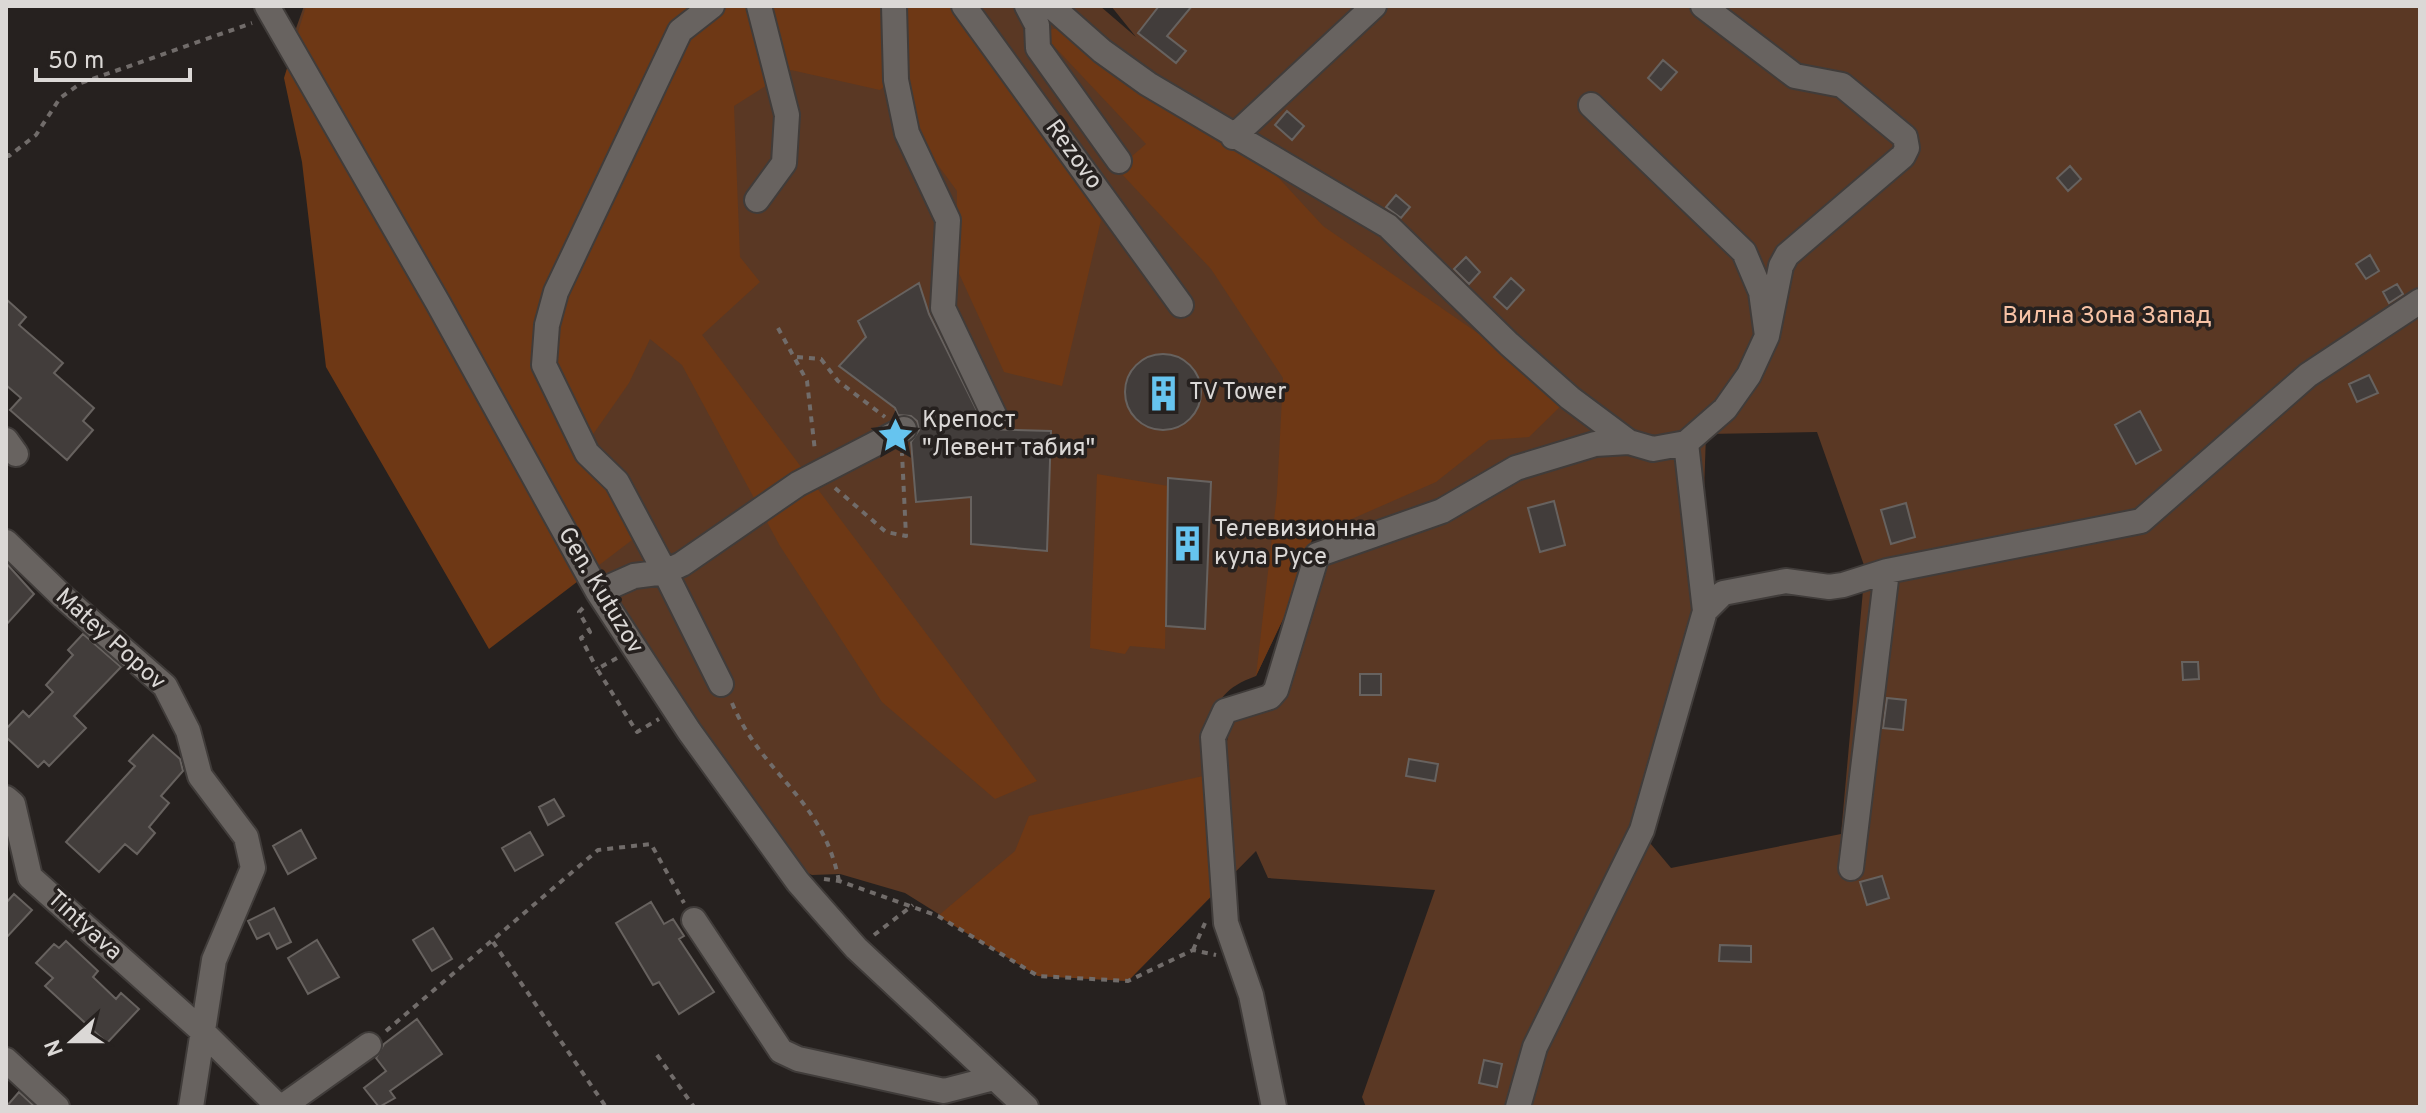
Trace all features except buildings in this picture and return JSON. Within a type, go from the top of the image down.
[{"type":"street","points":[[712,6],[680,31],[556,292],[544,365],[587,453],[617,482],[721,684]]},
{"type":"street","points":[[757,200],[784,163],[787,115],[759,6]]},
{"type":"street","points":[[894,6],[896,80],[907,133],[948,220],[943,308],[995,417]]},
{"type":"street","name":"Rezovo","points":[[964,6],[1181,305]]},
{"type":"street","points":[[1027,6],[1037,25],[1038,48],[1119,161]]},
{"type":"street","points":[[1051,6],[1102,51],[1233,137],[1388,226],[1549,380],[1629,442]]},
{"type":"street","points":[[1233,137],[1374,6]]},
{"type":"street","points":[[1274,1107],[1251,995],[1226,923],[1213,737],[1218,720],[1236,705],[1270,697],[1276,690],[1317,555],[1442,511],[1516,468],[1595,444],[1629,442],[1653,449],[1686,443],[1725,409],[1749,375],[1767,336],[1781,266],[1787,255],[1884,174],[1907,148],[1905,137],[1842,85],[1795,76],[1703,6]]},
{"type":"street","name":"Gen. Kutuzov","points":[[270,10],[438,303],[598,592],[675,710],[798,882],[856,948],[1026,1107]]},
{"type":"street","points":[[1591,105],[1744,252],[1761,292],[1767,336]]},
{"type":"street","points":[[1705,611],[1723,593],[1786,581],[1829,587],[1887,571],[2141,521],[2308,375],[2420,301]]},
{"type":"street","points":[[598,592],[634,576],[665,572],[808,479],[898,432]]},
{"type":"street","points":[[1518,1107],[1535,1047],[1642,830],[1705,611],[1686,443]]},
{"type":"street","name":"Matey Popov","points":[[6,542],[63,597],[165,686],[188,731],[200,776],[246,837],[253,868],[214,960],[191,1107]]},
{"type":"street","points":[[1851,868],[1887,571]]},
{"type":"street","name":"Tintyava","points":[[6,798],[13,804],[30,877],[201,1030],[280,1107]]},
{"type":"street","points":[[694,920],[765,1032],[781,1051],[798,1059],[944,1091],[994,1078]]},
{"type":"street","points":[[280,1107],[369,1045]]},
{"type":"street","points":[[6,1060],[57,1107]]},
{"type":"path","points":[[6,154],[9,156],[36,135],[60,98],[81,83],[270,10]]},
{"type":"path","points":[[778,328],[797,357],[807,381],[816,459],[808,479],[827,480],[886,532],[906,536],[902,450],[898,432],[884,414],[838,381],[821,359],[797,357]]},
{"type":"path","points":[[598,592],[579,612],[590,632],[581,638],[637,732],[675,710]]},
{"type":"path","points":[[597,669],[633,648]]},
{"type":"path","points":[[721,684],[749,737],[806,804],[822,829],[833,849],[839,881]]},
{"type":"path","points":[[369,1045],[598,850],[651,844],[694,920]]},
{"type":"path","points":[[798,882],[839,881],[913,905],[1038,976],[1128,981],[1193,950]]},
{"type":"path","points":[[856,948],[913,905]]},
{"type":"path","points":[[493,942],[606,1107]]},
{"type":"path","points":[[657,1055],[694,1107]]},
{"type":"green space","name":"Вилна Зона Запад","points":[[304,6],[1100,6],[1136,37],[1111,6],[2420,6],[2420,1107],[1366,1107],[1362,1097],[1435,890],[1268,878],[1256,851],[1128,981],[1038,976],[905,893],[840,874],[812,875],[782,861],[689,731],[289,48]],"holes":[[[1817,432],[1865,568],[1841,834],[1671,868],[1645,837],[1699,641],[1706,434]],[[1332,526],[1314,613],[1284,697],[1233,715],[1227,741],[1227,771],[1216,726],[1219,703],[1238,684],[1256,676],[1294,596],[1313,536]]]},
{"type":"shaded area","points":[[306,6],[969,6],[1101,220],[1062,386],[1004,372],[957,269],[957,191],[916,135],[908,66],[880,90],[791,70],[734,106],[740,257],[760,282],[702,335],[1037,781],[995,799],[882,702],[780,546],[682,365],[650,339],[629,383],[587,443],[632,540],[489,649],[326,367],[302,162],[284,78]]},
{"type":"shaded area","points":[[1058,28],[1264,162],[1323,226],[1570,397],[1529,437],[1489,440],[1436,482],[1313,536],[1294,596],[1256,676],[1277,494],[1283,378],[1211,269],[1117,169],[1146,144],[1050,42],[1050,30]]},
{"type":"shaded area","points":[[1097,474],[1168,486],[1165,649],[1130,646],[1125,654],[1090,648]]},
{"type":"shaded area","points":[[1216,773],[1224,883],[1128,981],[1038,976],[938,916],[1015,851],[1029,816]]},
{"type":"place","name":"TV Tower","points":[[1163,393]]},
{"type":"place","name":"Крепост \"Левент табия\"","points":[[896,435]]},
{"type":"place","name":"Телевизионна кула Русе","points":[[1188,544]]}]
